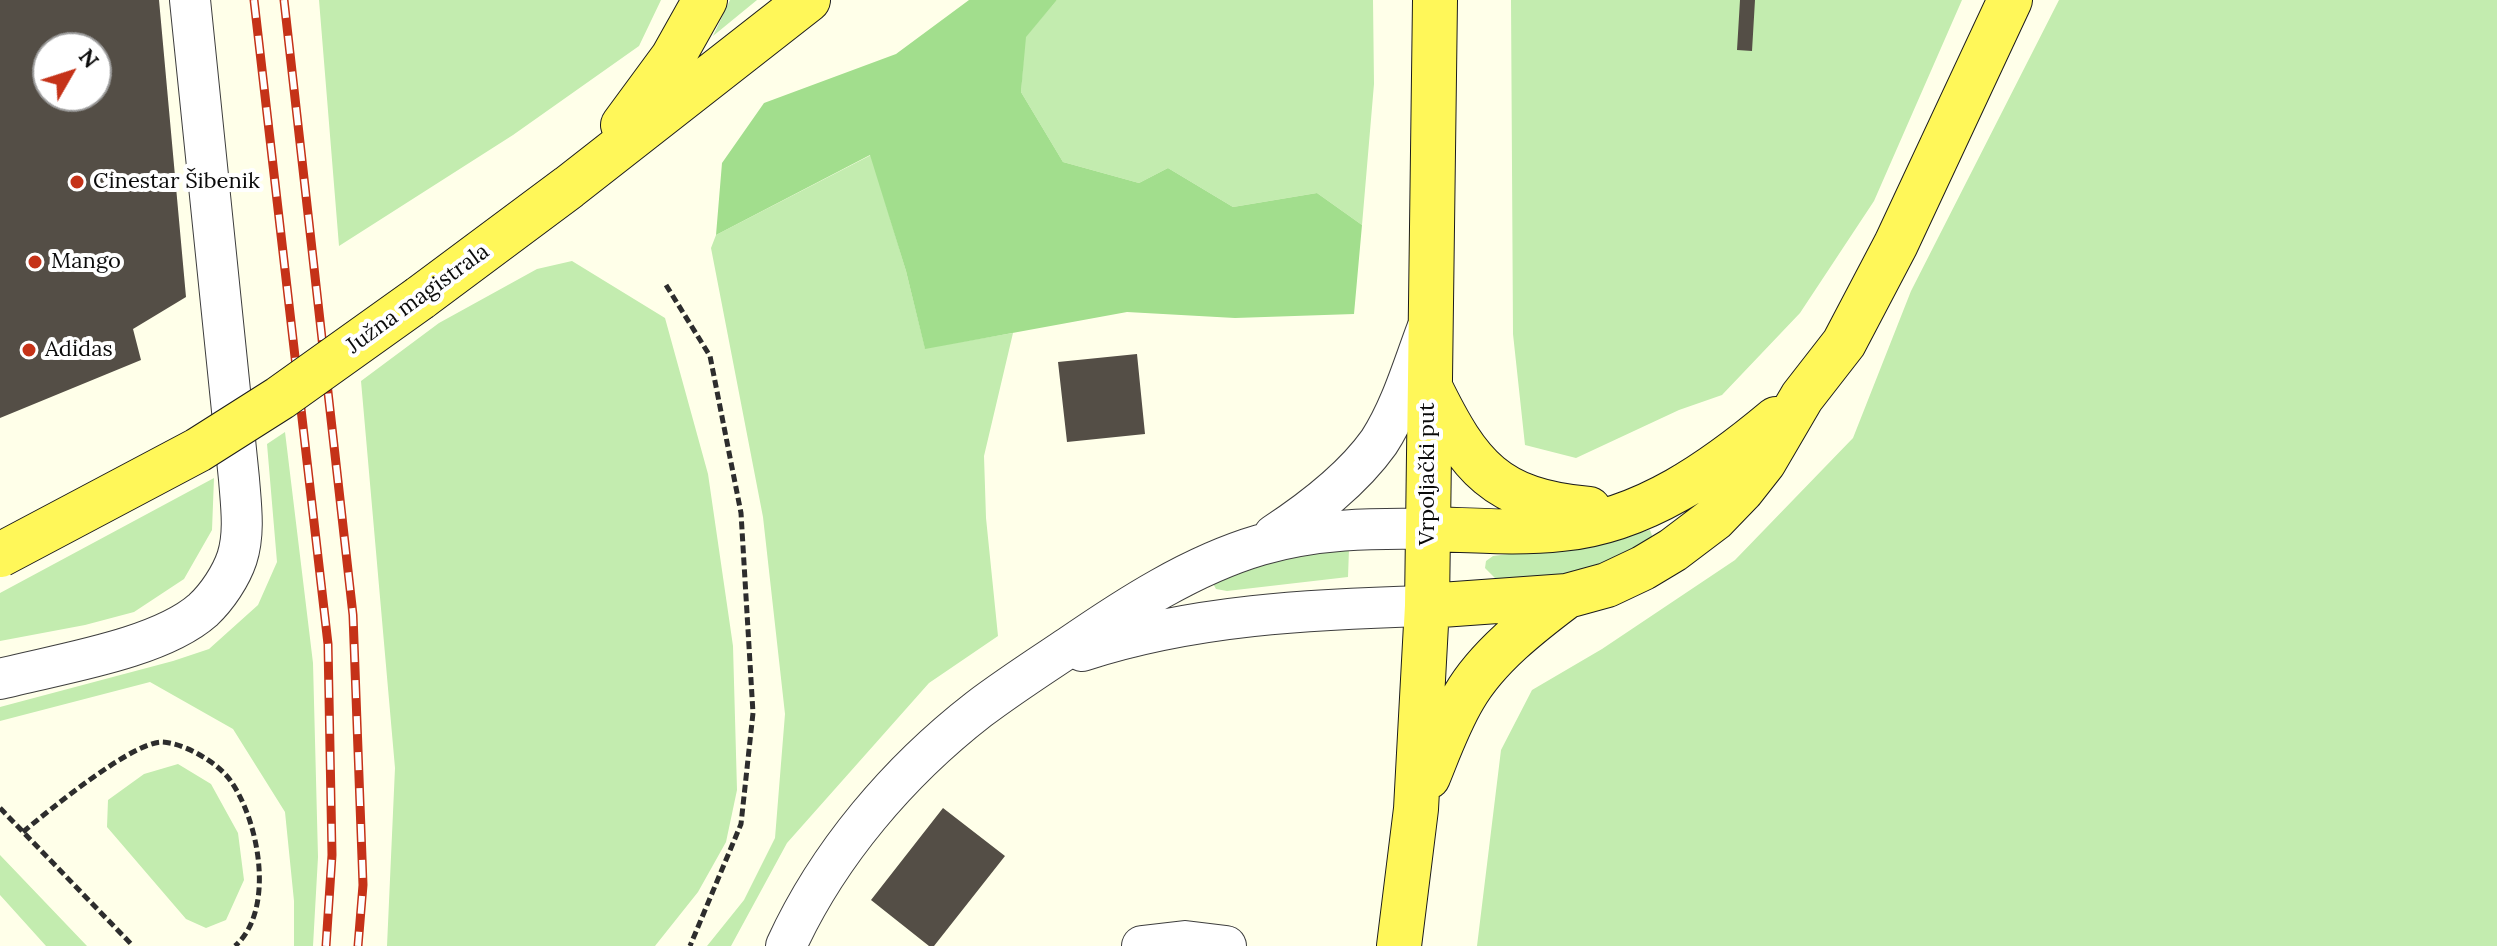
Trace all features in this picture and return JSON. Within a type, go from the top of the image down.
[{"type":"main road","points":[[569,187],[637,110],[673,57],[705,0]]},
{"type":"main road","name":"Južna magistrala","points":[[0,555],[198,450],[280,398],[569,187],[808,0]]},
{"type":"main road","name":"Vrpoljački put","points":[[1399,946],[1416,809],[1427,606],[1435,0]]},
{"type":"main road","points":[[1427,606],[1567,596],[1607,585],[1673,550],[1714,519],[1742,490],[1764,462],[1802,397],[1844,343],[1889,258],[2010,0]]},
{"type":"main road","points":[[1429,385],[1450,428],[1466,450],[1502,485],[1526,498],[1557,506],[1626,512]]},
{"type":"main road","points":[[1428,529],[1563,529],[1626,512],[1695,480],[1741,448],[1802,397]]},
{"type":"main road","points":[[1416,809],[1440,746],[1465,695],[1502,651],[1531,623],[1567,596]]},
{"type":"street","points":[[0,679],[146,640],[177,627],[204,609],[225,583],[237,559],[242,531],[239,479],[190,0]]},
{"type":"street","points":[[1258,546],[1309,512],[1344,482],[1379,442],[1400,400],[1429,325]]},
{"type":"street","points":[[786,946],[802,910],[845,845],[908,773],[978,710],[1112,617],[1220,560],[1258,546],[1311,532],[1360,528],[1428,529]]},
{"type":"street","points":[[1044,664],[1104,644],[1185,626],[1333,609],[1427,606]]},
{"type":"street","points":[[1142,946],[1185,941],[1226,946]]},
{"type":"path","points":[[666,285],[710,356],[741,513],[753,713],[741,824],[690,946]]},
{"type":"path","points":[[23,832],[60,801],[120,760],[160,742],[191,748],[230,779],[253,825],[261,894],[244,938],[235,946]]},
{"type":"path","points":[[0,808],[133,946]]},
{"type":"green space","points":[[319,0],[661,0],[639,46],[513,135],[339,246]]},
{"type":"green space","points":[[730,0],[757,0],[713,36]]},
{"type":"green space","points":[[969,0],[1057,0],[1026,37],[1021,92],[1063,162],[1139,183],[1168,168],[1233,207],[1317,193],[1362,225],[1354,314],[1235,318],[1127,312],[925,349],[906,271],[870,155],[716,235],[722,163],[764,103],[896,54]]},
{"type":"green space","points":[[1057,0],[1373,0],[1374,84],[1362,225],[1317,193],[1233,207],[1168,168],[1139,183],[1063,162],[1021,92],[1025,37]]},
{"type":"green space","points":[[1511,0],[1962,0],[1874,201],[1800,313],[1722,395],[1679,410],[1576,458],[1525,445],[1513,334]]},
{"type":"green space","points":[[2059,0],[2497,0],[2497,946],[1477,946],[1501,750],[1532,690],[1602,649],[1735,560],[1853,438],[1911,291]]},
{"type":"green space","points":[[871,155],[906,271],[925,348],[1013,333],[984,456],[986,518],[998,636],[929,683],[787,843],[731,946],[707,946],[744,900],[775,838],[785,714],[763,517],[711,248],[716,235]]},
{"type":"green space","points":[[572,261],[665,318],[708,474],[733,646],[737,790],[726,842],[698,892],[655,946],[387,946],[395,768],[361,381],[439,323],[537,269]]},
{"type":"green space","points":[[285,432],[313,663],[318,857],[313,946],[294,946],[294,901],[285,812],[233,729],[150,682],[0,721],[0,707],[209,649],[258,605],[277,562],[267,444]]},
{"type":"green space","points":[[214,478],[212,530],[184,579],[134,612],[0,641],[0,593]]},
{"type":"green space","points":[[1650,530],[1653,538],[1585,576],[1497,580],[1485,568],[1486,561],[1493,556],[1587,544]]},
{"type":"green space","points":[[1349,549],[1348,577],[1227,591],[1216,589],[1211,580],[1282,550]]},
{"type":"green space","points":[[178,764],[211,784],[238,833],[244,880],[226,920],[206,928],[186,919],[107,827],[108,800],[144,774]]},
{"type":"green space","points":[[0,855],[87,946],[46,946],[0,895]]},
{"type":"building","points":[[0,0],[159,0],[186,297],[133,329],[141,360],[0,418]]},
{"type":"building","points":[[1740,0],[1755,0],[1752,51],[1737,50]]},
{"type":"building","points":[[1137,354],[1145,434],[1067,442],[1058,362]]},
{"type":"building","points":[[943,808],[1005,856],[934,946],[929,946],[871,900]]},
{"type":"railway","points":[[254,0],[328,644],[332,855],[326,946]]},
{"type":"railway","points":[[284,0],[353,615],[363,885],[358,946]]},
{"type":"place","name":"Cinestar Šibenik","points":[[77,182]]},
{"type":"place","name":"Mango","points":[[35,262]]},
{"type":"place","name":"Adidas","points":[[29,350]]}]
